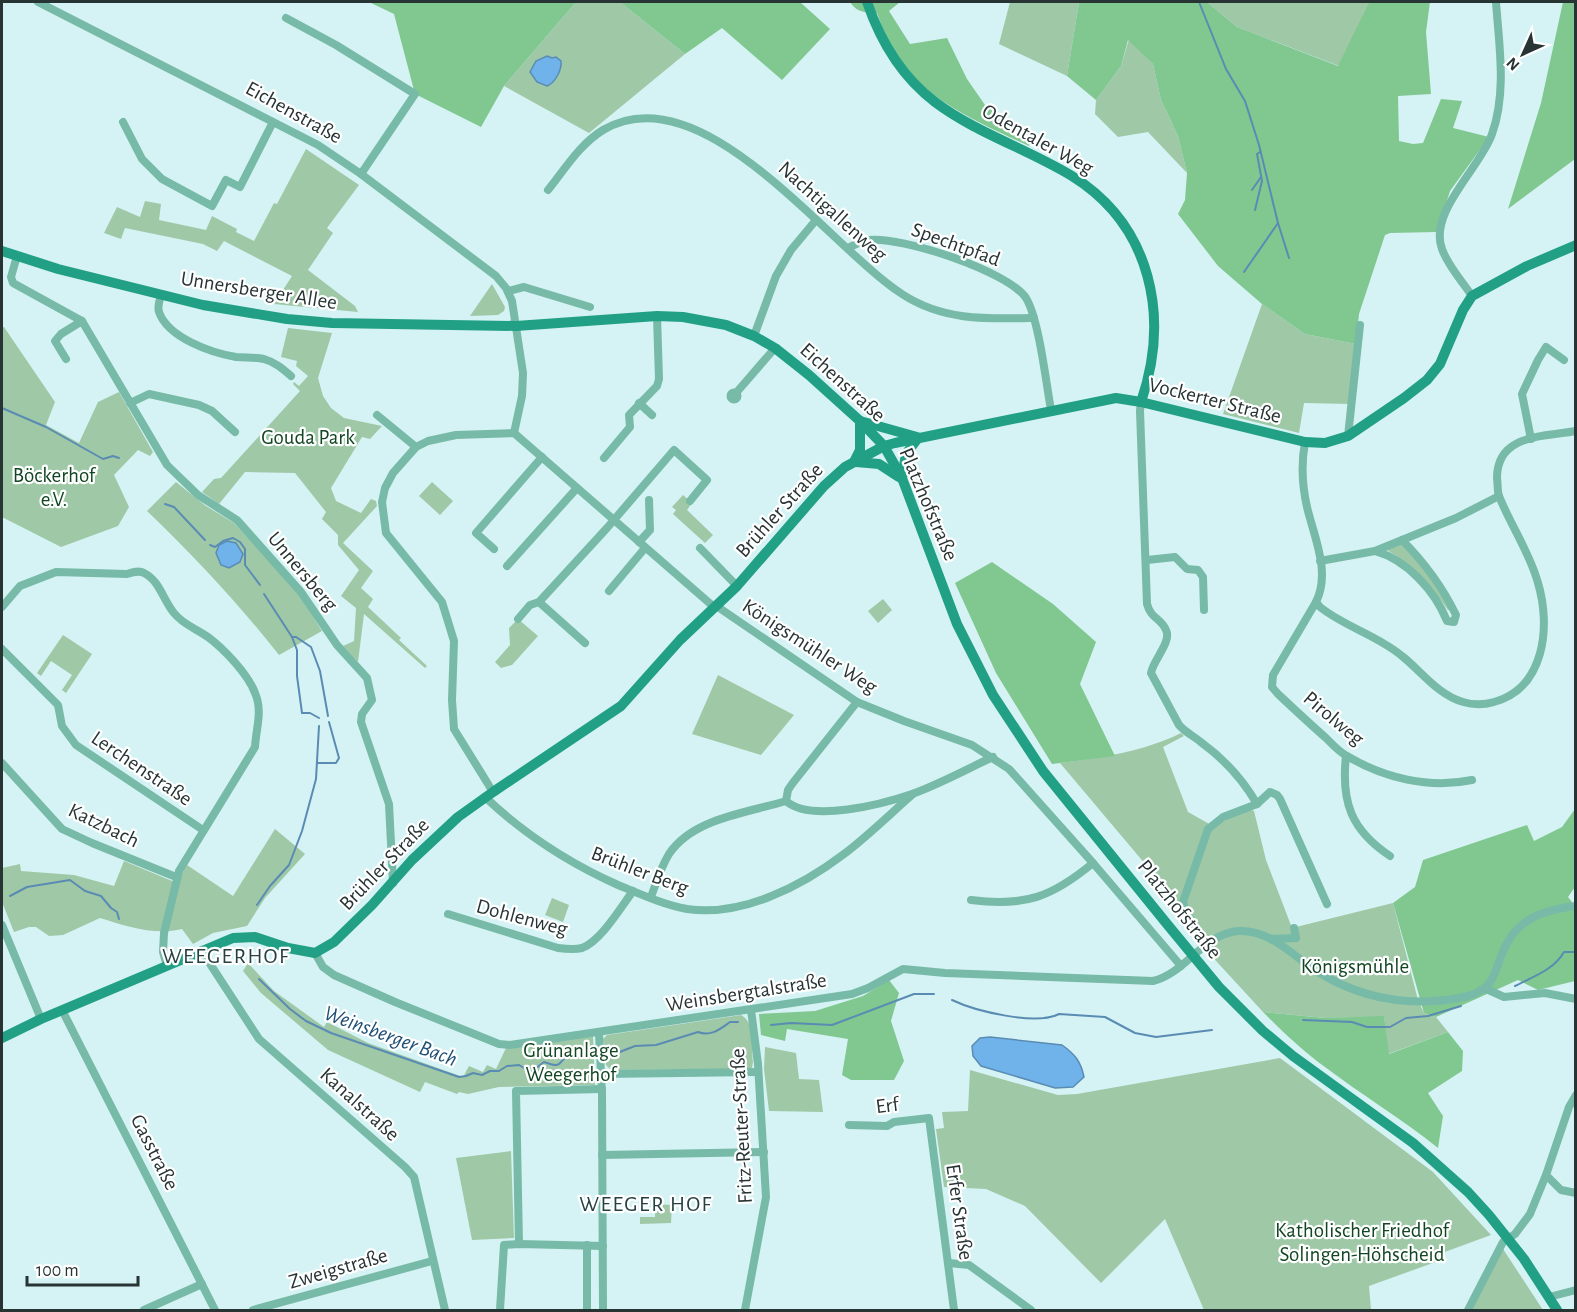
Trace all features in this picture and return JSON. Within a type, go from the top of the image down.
[{"type":"main road","name":"Odentaler Weg","points":[[867,2],[880,33],[896,60],[915,84],[933,100],[952,114],[1074,177],[1101,199],[1124,226],[1146,270],[1154,306],[1154,351],[1141,402]]},
{"type":"main road","points":[[1472,296],[1527,266],[1575,245]]},
{"type":"main road","name":"Unnersberger Allee","points":[[2,251],[58,269],[161,294],[212,306],[287,319],[332,323],[516,326]]},
{"type":"main road","name":"Vockerter Straße","points":[[884,446],[1051,410],[1123,398],[1305,442],[1325,443],[1348,436],[1409,395],[1435,372],[1463,310],[1472,296]]},
{"type":"main road","name":"Eichenstraße","points":[[516,326],[657,316],[706,320],[754,336],[775,348],[860,421],[884,446]]},
{"type":"main road","points":[[860,421],[919,437],[906,454],[902,478],[879,464],[854,462],[860,450],[860,421]]},
{"type":"main road","name":"Brühler Straße","points":[[315,953],[334,942],[393,883],[412,860],[452,823],[489,795],[621,706],[680,640],[736,586],[824,486],[845,467],[884,446]]},
{"type":"main road","name":"Platzhofstraße","points":[[884,446],[902,478],[957,624],[993,695],[1043,771],[1225,993],[1293,1056],[1413,1143],[1468,1192],[1508,1238],[1557,1311]]},
{"type":"main road","points":[[2,1038],[40,1019],[233,938],[255,937],[288,948],[315,953]]},
{"type":"street","name":"Eichenstraße","points":[[38,2],[325,150],[361,174],[495,276],[508,291]]},
{"type":"street","points":[[1472,296],[1444,253],[1439,233],[1453,196],[1484,151],[1497,119],[1501,79],[1496,2]]},
{"type":"street","points":[[286,18],[336,45],[415,94],[361,174]]},
{"type":"street","name":"Nachtigallenweg","points":[[548,190],[575,154],[594,136],[620,123],[645,118],[679,123],[744,159],[774,181],[901,293],[933,308],[965,318],[980,320],[1034,318]]},
{"type":"street","points":[[123,122],[142,159],[162,179],[212,206],[226,180],[240,187],[273,122]]},
{"type":"street","points":[[754,336],[777,276],[791,250],[816,220]]},
{"type":"street","name":"Spechtpfad","points":[[848,248],[869,240],[884,240],[941,253],[983,270],[1015,287],[1027,300],[1034,318]]},
{"type":"street","points":[[17,256],[11,277],[13,283],[82,321],[61,334],[55,341],[66,359]]},
{"type":"street","points":[[377,415],[416,447],[428,441],[456,435],[514,433],[523,383],[514,307],[508,291],[524,287],[590,307]]},
{"type":"street","points":[[161,294],[158,308],[160,315],[169,326],[187,340],[224,354],[267,360],[284,369],[291,376]]},
{"type":"street","points":[[604,458],[630,428],[629,415],[657,386],[659,379],[657,316]]},
{"type":"street","points":[[1034,318],[1051,410]]},
{"type":"street","name":"Unnersberg","points":[[82,321],[167,465],[198,495],[237,520],[301,592],[338,645],[367,678],[372,700],[362,714],[361,722],[389,804],[393,883]]},
{"type":"street","points":[[1348,436],[1360,325]]},
{"type":"street","points":[[1530,439],[1522,397],[1524,388],[1546,347],[1564,360]]},
{"type":"street","name":"Eichenstraße","points":[[736,393],[775,348]]},
{"type":"street","points":[[130,403],[149,394],[199,405],[212,411],[235,432]]},
{"type":"street","points":[[1141,402],[1149,611],[1164,626],[1167,634],[1166,644],[1151,670],[1152,678],[1182,729],[1202,742],[1230,767],[1257,804]]},
{"type":"street","points":[[639,403],[652,415]]},
{"type":"street","points":[[1305,442],[1302,477],[1320,561],[1323,588],[1316,602],[1324,610],[1399,653],[1443,693],[1462,702],[1480,704],[1505,699],[1528,679],[1538,663],[1544,636],[1544,615],[1539,584],[1531,562],[1499,496],[1497,470],[1500,458],[1514,443],[1575,431]]},
{"type":"street","name":"Königsmühler Weg","points":[[514,433],[714,606],[857,702],[972,745],[1009,769],[1093,863],[1178,968]]},
{"type":"street","name":"Brühler Berg","points":[[416,447],[393,473],[385,488],[382,502],[386,533],[442,602],[454,640],[452,700],[454,729],[489,795],[520,827],[558,855],[595,875],[678,907],[700,910],[738,906],[771,896],[802,881],[844,854],[913,794]]},
{"type":"street","points":[[518,619],[530,605],[539,602],[674,450],[707,480],[690,501]]},
{"type":"street","points":[[494,549],[476,533],[542,458]]},
{"type":"street","points":[[507,566],[577,488]]},
{"type":"street","points":[[1320,561],[1375,550],[1456,518],[1499,496]]},
{"type":"street","points":[[609,591],[650,530],[649,500]]},
{"type":"street","points":[[1375,550],[1397,560],[1412,573],[1436,600],[1447,621],[1454,622],[1456,615],[1439,582],[1402,540]]},
{"type":"street","name":"Brühler Straße","points":[[700,548],[736,586]]},
{"type":"street","points":[[1147,560],[1175,557],[1187,569],[1198,570],[1203,576],[1204,610]]},
{"type":"street","points":[[2,607],[20,586],[56,572],[127,574],[143,572],[156,584],[175,615],[221,649],[255,690],[260,710],[255,747],[176,877],[164,933],[163,952],[166,966]]},
{"type":"street","points":[[539,602],[585,643]]},
{"type":"street","name":"Pirolweg","points":[[1316,602],[1273,675],[1272,687],[1346,756],[1406,780],[1446,784],[1472,780]]},
{"type":"street","name":"Lerchenstraße","points":[[2,649],[58,705],[64,729],[76,745],[203,830]]},
{"type":"street","points":[[786,801],[792,784],[857,702]]},
{"type":"street","points":[[1346,756],[1345,790],[1355,822],[1369,840],[1390,856]]},
{"type":"street","points":[[786,801],[791,806],[807,811],[841,811],[913,794],[993,757]]},
{"type":"street","name":"Katzbach","points":[[2,763],[62,829],[176,877]]},
{"type":"street","points":[[1206,944],[1186,912],[1184,902],[1208,829],[1223,817],[1257,804],[1270,792],[1277,795],[1327,904]]},
{"type":"street","points":[[651,897],[665,861],[689,833],[717,820],[786,801]]},
{"type":"street","points":[[971,900],[1005,903],[1040,896],[1060,888],[1093,863]]},
{"type":"street","name":"Dohlenweg","points":[[448,914],[558,948],[580,948],[596,939],[633,891]]},
{"type":"street","points":[[1271,939],[1318,971],[1366,995],[1393,999],[1434,1000],[1472,995],[1484,988],[1494,978],[1509,938],[1521,925],[1543,913],[1575,906]]},
{"type":"street","points":[[2,925],[40,1019]]},
{"type":"street","points":[[1271,939],[1296,938],[1294,928]]},
{"type":"street","name":"Weinsbergtalstraße","points":[[315,953],[322,967],[334,975],[499,1044],[510,1045],[852,994],[903,969],[1147,982],[1160,979],[1178,968],[1219,936],[1239,931],[1252,932],[1271,939]]},
{"type":"street","name":"Kanalstraße","points":[[201,950],[259,1039],[411,1173],[445,1311]]},
{"type":"street","points":[[1484,988],[1504,997],[1545,993],[1575,999]]},
{"type":"street","name":"Gasstraße","points":[[62,1010],[215,1311]]},
{"type":"street","name":"Fritz-Reuter-Straße","points":[[745,1311],[766,1197],[758,1072],[751,1010]]},
{"type":"street","points":[[599,1033],[602,1074],[603,1311]]},
{"type":"street","points":[[602,1074],[758,1072]]},
{"type":"street","points":[[519,1244],[516,1091],[602,1089]]},
{"type":"street","points":[[1468,1311],[1503,1242],[1515,1234],[1530,1214],[1575,1095]]},
{"type":"street","name":"Erf","points":[[849,1125],[886,1126],[894,1122],[928,1118]]},
{"type":"street","name":"Erfer Straße","points":[[928,1118],[954,1311]]},
{"type":"street","points":[[602,1155],[764,1152]]},
{"type":"street","points":[[1546,1175],[1561,1190],[1575,1193]]},
{"type":"street","points":[[500,1311],[504,1245],[603,1246]]},
{"type":"street","points":[[587,1245],[587,1311]]},
{"type":"street","name":"Zweigstraße","points":[[252,1311],[432,1261]]},
{"type":"street","points":[[949,1263],[969,1265],[1031,1311]]},
{"type":"street","points":[[144,1311],[202,1284]]},
{"type":"street","points":[[1549,1298],[1575,1290]]},
{"type":"green space","points":[[369,2],[576,2],[504,86],[481,127],[415,94],[394,14]]},
{"type":"green space","points":[[576,2],[620,2],[685,54],[589,133],[504,86]]},
{"type":"green space","points":[[620,2],[800,2],[830,29],[782,80],[722,28],[685,54]]},
{"type":"green space","points":[[850,2],[900,2],[889,11],[910,44],[947,38],[967,79],[985,105],[1031,141],[1029,146],[990,128],[932,94],[901,63],[889,44],[877,13],[862,11]]},
{"type":"green space","points":[[1010,2],[1079,2],[1067,76],[999,44]]},
{"type":"green space","points":[[1079,2],[1207,2],[1237,27],[1338,66],[1369,2],[1430,2],[1426,32],[1431,94],[1398,96],[1399,141],[1413,144],[1423,143],[1441,99],[1462,101],[1453,128],[1489,137],[1450,191],[1437,232],[1385,235],[1359,314],[1356,344],[1305,334],[1262,304],[1218,266],[1178,214],[1185,200],[1187,173],[1178,136],[1161,100],[1153,64],[1128,40],[1121,66],[1096,100],[1067,76]]},
{"type":"green space","points":[[1207,2],[1369,2],[1339,66],[1237,27]]},
{"type":"green space","points":[[1563,2],[1575,2],[1575,159],[1508,209],[1541,103]]},
{"type":"green space","points":[[1129,39],[1153,64],[1161,100],[1178,136],[1187,173],[1148,132],[1118,137],[1095,114],[1096,100],[1121,66]]},
{"type":"green space","points":[[306,149],[359,185],[327,228],[333,233],[308,270],[355,306],[358,312],[274,304],[292,276],[224,241],[217,251],[203,244],[125,228],[121,239],[104,233],[117,207],[140,217],[145,201],[161,204],[159,220],[206,230],[212,216],[254,241],[274,203],[277,204]]},
{"type":"green space","points":[[492,284],[505,307],[504,311],[498,315],[470,316]]},
{"type":"green space","points":[[1262,304],[1305,334],[1356,344],[1349,404],[1304,403],[1299,433],[1223,414]]},
{"type":"green space","name":"Böckerhof e.V.","points":[[2,327],[55,402],[46,425],[79,443],[98,402],[119,392],[153,452],[150,456],[138,450],[114,475],[129,507],[118,526],[61,547],[2,517]]},
{"type":"green space","name":"Gouda Park","points":[[288,328],[332,333],[318,378],[323,396],[331,408],[344,418],[382,426],[370,439],[362,437],[331,488],[336,501],[361,513],[371,499],[376,501],[377,506],[343,543],[373,571],[361,588],[373,599],[368,607],[401,638],[399,640],[427,666],[425,668],[364,614],[358,662],[343,646],[354,641],[356,608],[341,596],[359,570],[338,545],[338,535],[322,519],[326,512],[295,473],[245,472],[219,504],[202,492],[214,479],[221,478],[300,391],[293,384],[294,382],[299,386],[308,376],[296,366],[297,361],[281,357]]},
{"type":"green space","points":[[176,482],[206,506],[234,523],[299,594],[322,631],[279,655],[215,580],[147,511]]},
{"type":"green space","points":[[432,482],[453,501],[440,515],[419,496]]},
{"type":"green space","points":[[683,495],[692,503],[687,510],[713,535],[705,543],[673,514],[676,510],[672,507]]},
{"type":"green space","points":[[1400,544],[1406,546],[1439,588],[1450,610],[1413,569],[1387,550]]},
{"type":"green space","points":[[992,562],[1053,604],[1096,642],[1080,684],[1115,756],[1052,764],[996,673],[955,583]]},
{"type":"green space","points":[[883,599],[892,610],[878,623],[868,611]]},
{"type":"green space","points":[[518,619],[538,636],[512,665],[501,668],[495,662],[510,645],[509,628]]},
{"type":"green space","points":[[63,635],[92,654],[66,693],[62,690],[72,675],[51,661],[41,676],[37,673]]},
{"type":"green space","points":[[718,675],[794,715],[761,755],[692,734]]},
{"type":"green space","name":"Königsmühle","points":[[1181,733],[1184,736],[1163,747],[1188,812],[1213,826],[1249,809],[1254,811],[1266,860],[1292,928],[1393,903],[1418,1000],[1424,1013],[1436,1017],[1448,1032],[1388,1054],[1384,1017],[1325,1018],[1263,1012],[1206,950],[1205,935],[1060,763],[1137,749]]},
{"type":"green space","points":[[1575,809],[1575,887],[1568,897],[1575,906],[1575,981],[1538,990],[1518,980],[1436,1017],[1424,1013],[1393,903],[1415,887],[1423,860],[1527,825],[1534,841],[1562,827]]},
{"type":"green space","points":[[275,829],[305,854],[265,898],[247,926],[213,933],[193,944],[182,929],[151,931],[100,918],[63,935],[49,936],[36,927],[14,932],[2,902],[2,868],[20,864],[21,871],[74,875],[114,886],[124,861],[177,883],[187,865],[233,896]]},
{"type":"green space","points":[[552,898],[569,905],[563,922],[545,915]]},
{"type":"green space","name":"Grünanlage Weegerhof","points":[[248,963],[274,991],[324,1027],[327,1022],[368,1043],[463,1077],[469,1066],[483,1072],[487,1065],[496,1069],[506,1048],[593,1036],[595,1085],[499,1087],[468,1094],[459,1092],[457,1094],[425,1082],[420,1092],[328,1050],[261,993],[243,971]]},
{"type":"green space","points":[[889,980],[899,993],[891,1021],[904,1061],[894,1080],[851,1080],[842,1075],[848,1039],[787,1029],[785,1041],[761,1035],[759,1014],[815,1011],[863,996]]},
{"type":"green space","points":[[1263,1012],[1325,1018],[1384,1016],[1389,1054],[1448,1032],[1463,1051],[1462,1071],[1428,1093],[1443,1116],[1438,1148],[1317,1061]]},
{"type":"green space","name":"Grünanlage Weegerhof","points":[[741,1015],[751,1029],[752,1068],[611,1070],[606,1065],[603,1039],[607,1035]]},
{"type":"green space","points":[[765,1047],[796,1053],[799,1079],[819,1080],[823,1112],[769,1111],[764,1069]]},
{"type":"green space","name":"Katholischer Friedhof Solingen-Höhscheid","points":[[1280,1058],[1433,1172],[1491,1235],[1442,1253],[1444,1259],[1369,1286],[1371,1310],[1204,1310],[1165,1219],[1101,1283],[1025,1206],[986,1189],[944,1187],[936,1129],[944,1128],[942,1112],[968,1111],[970,1070],[1058,1095],[1077,1094]]},
{"type":"green space","points":[[511,1151],[514,1238],[472,1240],[456,1158]]},
{"type":"green space","points":[[655,1204],[672,1205],[671,1223],[640,1224],[640,1217],[655,1217]]},
{"type":"green space","points":[[1503,1249],[1543,1310],[1472,1310]]},
{"type":"water","points":[[547,56],[556,57],[561,61],[561,65],[555,79],[547,86],[537,82],[530,72],[536,61]]},
{"type":"water","points":[[227,541],[236,543],[243,554],[240,562],[229,568],[221,565],[216,553],[219,545]]},
{"type":"water","points":[[990,1037],[1062,1045],[1077,1059],[1084,1077],[1073,1087],[1055,1088],[981,1066],[973,1056],[972,1046],[980,1038]]},
{"type":"waterway","points":[[1199,2],[1226,69],[1245,101],[1259,145],[1278,223],[1244,272]]},
{"type":"waterway","points":[[1255,210],[1262,181],[1257,154],[1260,152]]},
{"type":"waterway","points":[[1252,190],[1261,177]]},
{"type":"waterway","points":[[1278,223],[1289,258]]},
{"type":"waterway","points":[[2,408],[46,427],[103,459],[113,456],[119,458]]},
{"type":"waterway","points":[[165,504],[174,507],[205,540]]},
{"type":"waterway","points":[[210,545],[215,547],[233,538],[240,542],[245,549],[245,565],[260,585]]},
{"type":"waterway","points":[[264,594],[292,637],[297,650],[297,676],[302,713],[310,713],[319,718]]},
{"type":"waterway","points":[[292,637],[296,637],[311,647],[320,671],[328,716]]},
{"type":"waterway","points":[[317,763],[336,763],[339,758],[329,722]]},
{"type":"waterway","points":[[257,905],[289,865],[302,831],[316,779],[319,726]]},
{"type":"waterway","name":"Weinsberger Bach","points":[[10,896],[27,887],[70,880],[85,891],[101,896],[117,912],[119,919]]},
{"type":"waterway","name":"Weinsberger Bach","points":[[1515,986],[1555,964],[1564,952],[1576,952]]},
{"type":"waterway","name":"Weinsberger Bach","points":[[259,979],[306,1021],[331,1033],[459,1077],[473,1073],[482,1075],[490,1071],[499,1071],[507,1066],[519,1065],[531,1072],[544,1062],[557,1065],[570,1053],[586,1055]]},
{"type":"waterway","name":"Weinsberger Bach","points":[[771,1025],[791,1023],[832,1025],[914,994],[934,994]]},
{"type":"waterway","name":"Weinsberger Bach","points":[[952,1000],[975,1009],[1021,1018],[1049,1017],[1059,1014],[1105,1017],[1135,1033],[1156,1037],[1212,1030]]},
{"type":"waterway","name":"Weinsberger Bach","points":[[1303,1020],[1352,1022],[1367,1027],[1390,1027],[1406,1018],[1428,1016],[1461,1006]]},
{"type":"waterway","name":"Weinsberger Bach","points":[[612,1055],[635,1046],[656,1045],[698,1032],[711,1033],[730,1022],[738,1022]]},
{"type":"district","name":"WEEGERHOF","points":[[226,955]]},
{"type":"district","name":"WEEGER HOF","points":[[646,1203]]}]
